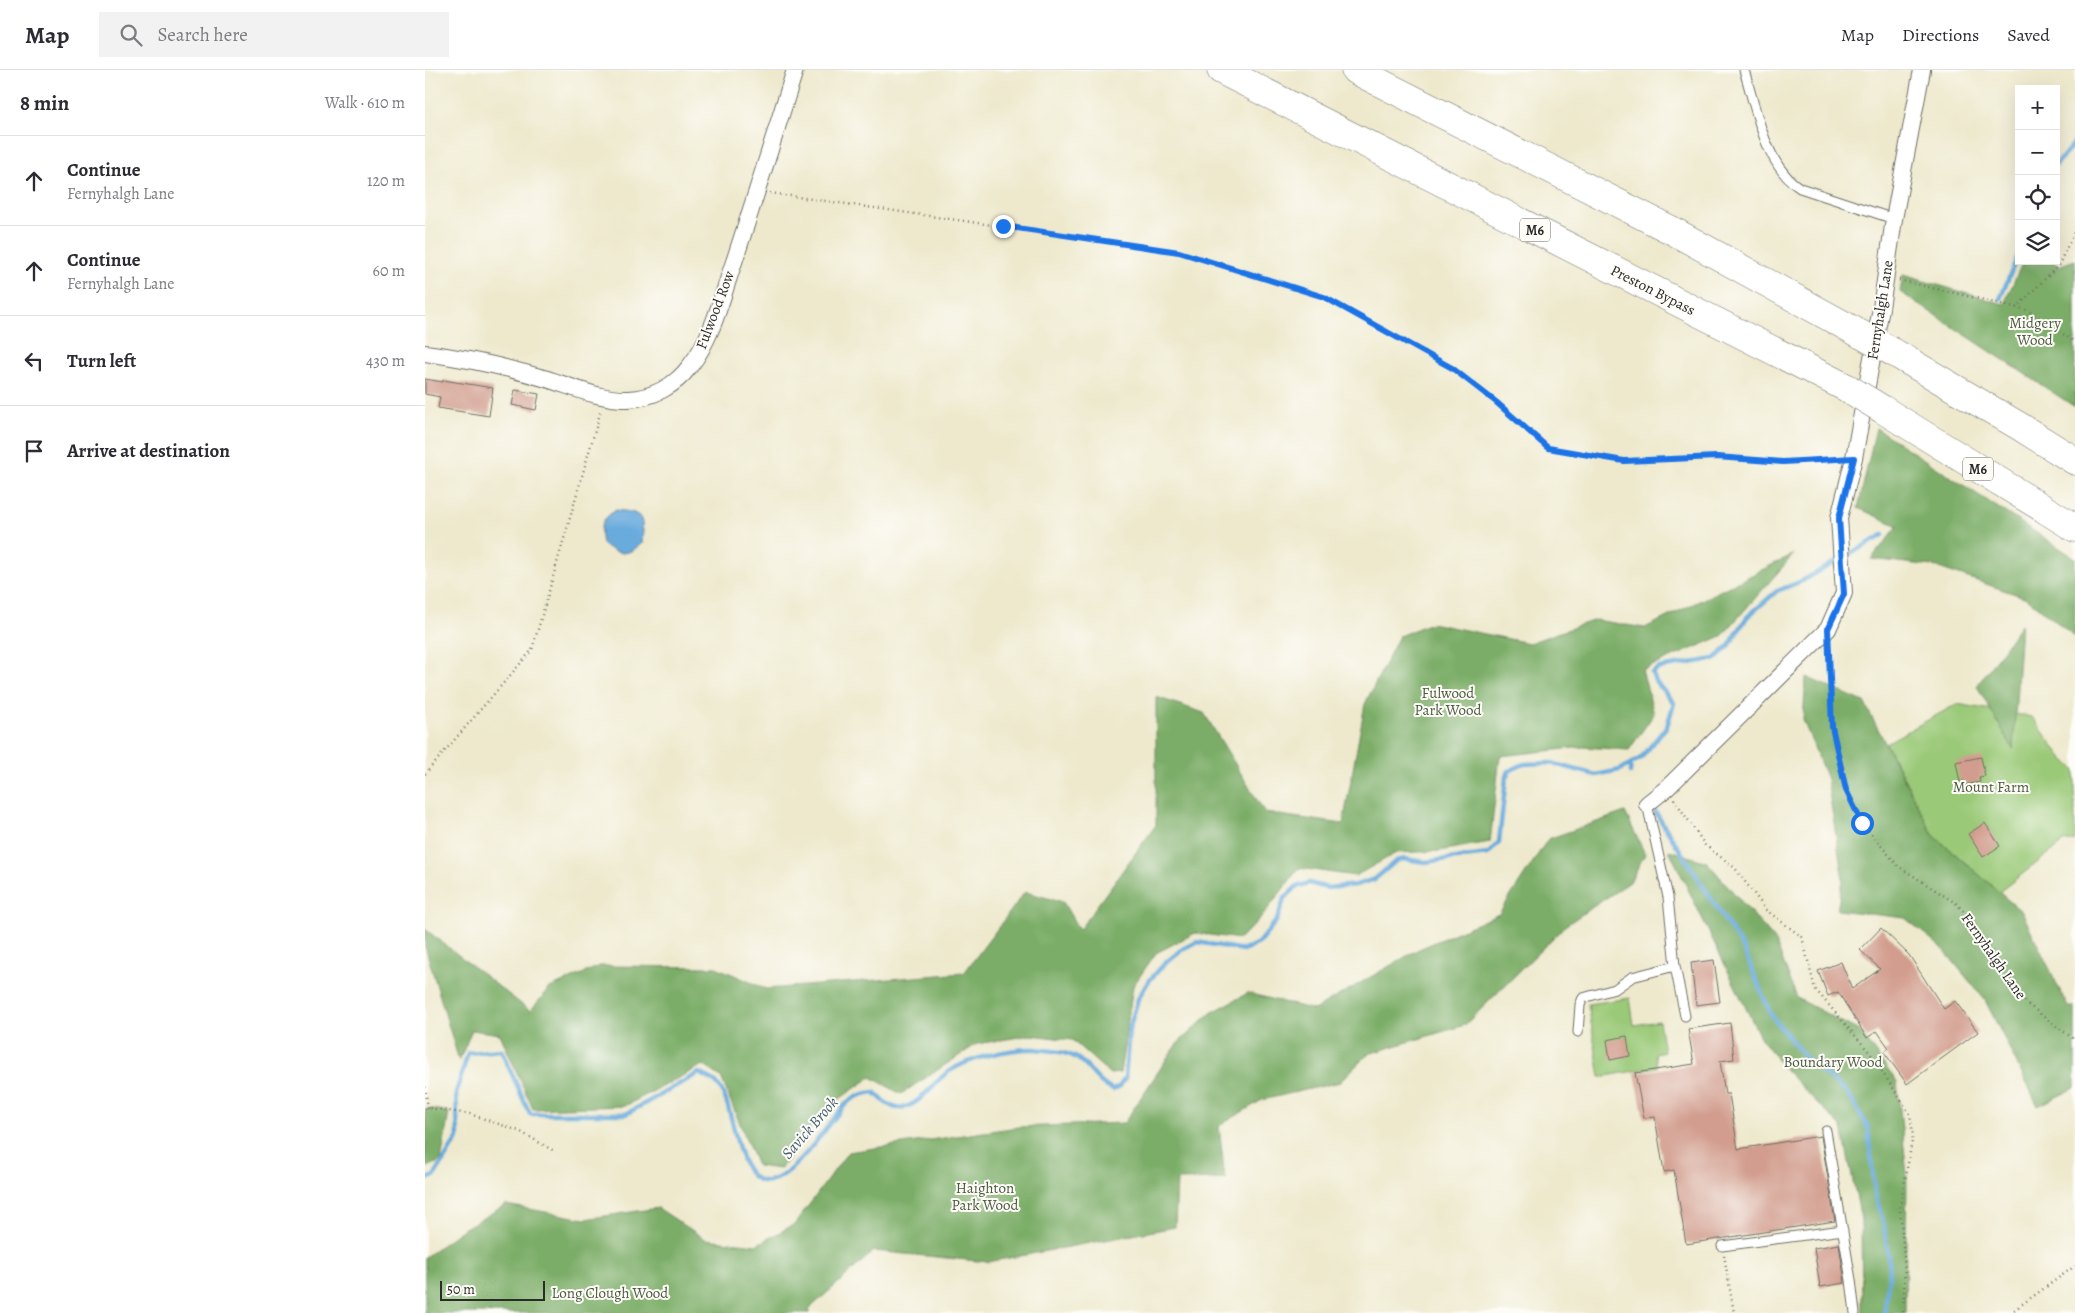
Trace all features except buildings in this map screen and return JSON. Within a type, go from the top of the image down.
[{"type":"highway","name":"Preston Bypass","points":[[1221,70],[1849,389],[2075,528]]},
{"type":"highway","points":[[1355,70],[1673,231],[1893,352],[2019,426],[2075,462]]},
{"type":"street","name":"Fulwood Row","points":[[425,353],[443,355],[546,379],[604,396],[627,399],[649,396],[666,388],[690,367],[707,338],[757,191],[795,70]]},
{"type":"street","name":"Fernyhalgh Lane","points":[[1828,629],[1844,594],[1839,518],[1854,458],[1886,277],[1893,219],[1922,70]]},
{"type":"street","points":[[1647,804],[1667,788],[1828,629]]},
{"type":"lane","points":[[1745,70],[1763,131],[1777,165],[1784,175],[1800,188],[1893,219]]},
{"type":"lane","points":[[1647,804],[1668,897],[1675,966],[1685,1016]]},
{"type":"lane","points":[[1578,1032],[1580,1005],[1583,998],[1615,989],[1632,977],[1675,966]]},
{"type":"lane","points":[[1826,1130],[1855,1313]]},
{"type":"lane","points":[[1722,1246],[1843,1230]]},
{"type":"path","points":[[757,191],[1179,252],[1315,294],[1324,297],[1452,368],[1496,402],[1548,448],[1624,461],[1717,457],[1783,462],[1854,458]]},
{"type":"path","points":[[2016,308],[2058,266],[2075,230]]},
{"type":"path","points":[[1886,277],[2027,310],[2075,342]]},
{"type":"path","points":[[425,774],[532,650],[604,396]]},
{"type":"path","name":"Fernyhalgh Lane","points":[[1828,629],[1832,727],[1846,790],[1862,823],[1898,866],[1957,904],[1968,916],[2027,1003],[2075,1040]]},
{"type":"path","points":[[1667,788],[1705,845],[1735,868],[1766,910],[1802,937],[1815,989],[1870,1053],[1910,1114],[1913,1136],[1900,1208],[1905,1270],[1903,1313]]},
{"type":"path","points":[[425,1087],[427,1109],[470,1114],[519,1131],[556,1152]]},
{"type":"path","points":[[1722,1246],[1734,1313]]},
{"type":"path","points":[[2010,1313],[2075,1266]]},
{"type":"green space","name":"Midgery Wood","points":[[2075,260],[2075,407],[1900,292],[1903,275],[2004,304],[2021,265],[2058,266]]},
{"type":"green space","points":[[1876,428],[2075,558],[2075,637],[2027,598],[1933,566],[1871,559],[1898,526],[1858,508]]},
{"type":"green space","name":"Fulwood Park Wood","points":[[1794,554],[1722,636],[1642,670],[1654,714],[1629,750],[1583,747],[1500,756],[1490,842],[1439,851],[1396,853],[1355,876],[1299,868],[1264,914],[1240,939],[1195,933],[1156,953],[1133,986],[1120,1073],[1110,1074],[1072,1040],[1031,1035],[977,1044],[901,1094],[871,1077],[825,1109],[780,1169],[757,1166],[721,1077],[703,1065],[625,1106],[533,1109],[500,1034],[472,1030],[459,1061],[425,946],[425,929],[530,1011],[550,988],[600,966],[716,967],[766,989],[964,973],[1025,892],[1063,902],[1079,930],[1156,825],[1156,697],[1204,713],[1265,813],[1343,824],[1365,704],[1399,636],[1431,623],[1529,643],[1595,620],[1645,628]]},
{"type":"green space","points":[[2021,624],[2013,749],[1977,686]]},
{"type":"green space","points":[[1806,677],[1864,702],[1933,835],[2022,912],[2068,1007],[2075,1007],[2075,1088],[2038,1106],[1985,1000],[1942,948],[1905,918],[1837,910],[1843,880],[1827,779],[1803,720]]},
{"type":"green space","name":"Mount Farm","points":[[1957,704],[2032,717],[2061,756],[2075,770],[2075,840],[2064,842],[1999,892],[1933,835],[1886,743]]},
{"type":"green space","name":"Haighton Park Wood","points":[[1625,812],[1645,854],[1630,882],[1566,925],[1465,1025],[1368,1054],[1340,1082],[1262,1100],[1219,1126],[1225,1179],[1177,1180],[1175,1227],[988,1262],[874,1251],[809,1309],[811,1313],[425,1313],[425,1257],[465,1228],[506,1205],[585,1219],[658,1208],[705,1239],[756,1245],[795,1224],[848,1152],[1018,1127],[1124,1123],[1176,1045],[1211,1013],[1248,993],[1314,1010],[1417,950],[1499,914],[1548,839]]},
{"type":"green space","name":"Boundary Wood","points":[[1669,850],[1707,862],[1775,940],[1797,998],[1859,1031],[1897,1082],[1907,1175],[1905,1313],[1862,1313],[1861,1219],[1842,1128],[1787,1072],[1760,1037]]},
{"type":"green space","points":[[1630,998],[1634,1025],[1659,1021],[1664,1052],[1655,1054],[1657,1067],[1600,1077],[1588,1004]]},
{"type":"green space","points":[[428,1108],[449,1112],[441,1161],[425,1168],[425,1110]]},
{"type":"water","points":[[616,510],[632,512],[641,517],[642,543],[632,551],[618,552],[602,544],[602,524]]},
{"type":"waterway","name":"Savick Brook","points":[[2060,160],[2075,142]]},
{"type":"waterway","name":"Savick Brook","points":[[2000,299],[2015,263]]},
{"type":"waterway","name":"Savick Brook","points":[[1846,556],[1883,535]]},
{"type":"waterway","name":"Savick Brook","points":[[425,1180],[434,1176],[458,1137],[456,1093],[468,1053],[501,1050],[530,1114],[626,1114],[699,1073],[716,1083],[721,1090],[730,1112],[744,1163],[749,1172],[761,1181],[774,1179],[789,1171],[852,1099],[874,1092],[895,1108],[906,1107],[919,1099],[942,1076],[978,1058],[1025,1049],[1060,1052],[1077,1058],[1100,1081],[1113,1090],[1120,1086],[1125,1078],[1129,1030],[1138,999],[1148,982],[1166,962],[1184,948],[1197,942],[1244,950],[1258,943],[1277,920],[1284,899],[1296,887],[1309,883],[1327,888],[1356,885],[1375,879],[1396,861],[1405,859],[1425,862],[1488,854],[1499,842],[1506,778],[1509,771],[1524,764],[1551,763],[1596,775],[1620,770],[1641,758],[1667,726],[1674,703],[1656,682],[1652,673],[1659,668],[1715,659],[1729,646],[1747,617],[1777,591],[1802,581],[1839,560]]},
{"type":"waterway","name":"Savick Brook","points":[[1630,772],[1631,763]]},
{"type":"waterway","points":[[1654,810],[1744,950],[1771,1015],[1804,1056],[1847,1093],[1868,1127],[1875,1193],[1884,1225],[1890,1270],[1884,1313]]},
{"type":"route","points":[[1003,226],[1179,252],[1324,297],[1452,368],[1496,402],[1548,448],[1624,461],[1717,457],[1783,462],[1854,458],[1839,518],[1844,594],[1828,629],[1832,727],[1846,790],[1862,823]]},
{"type":"park label","name":"Long Clough Wood","points":[[610,1293]]}]
